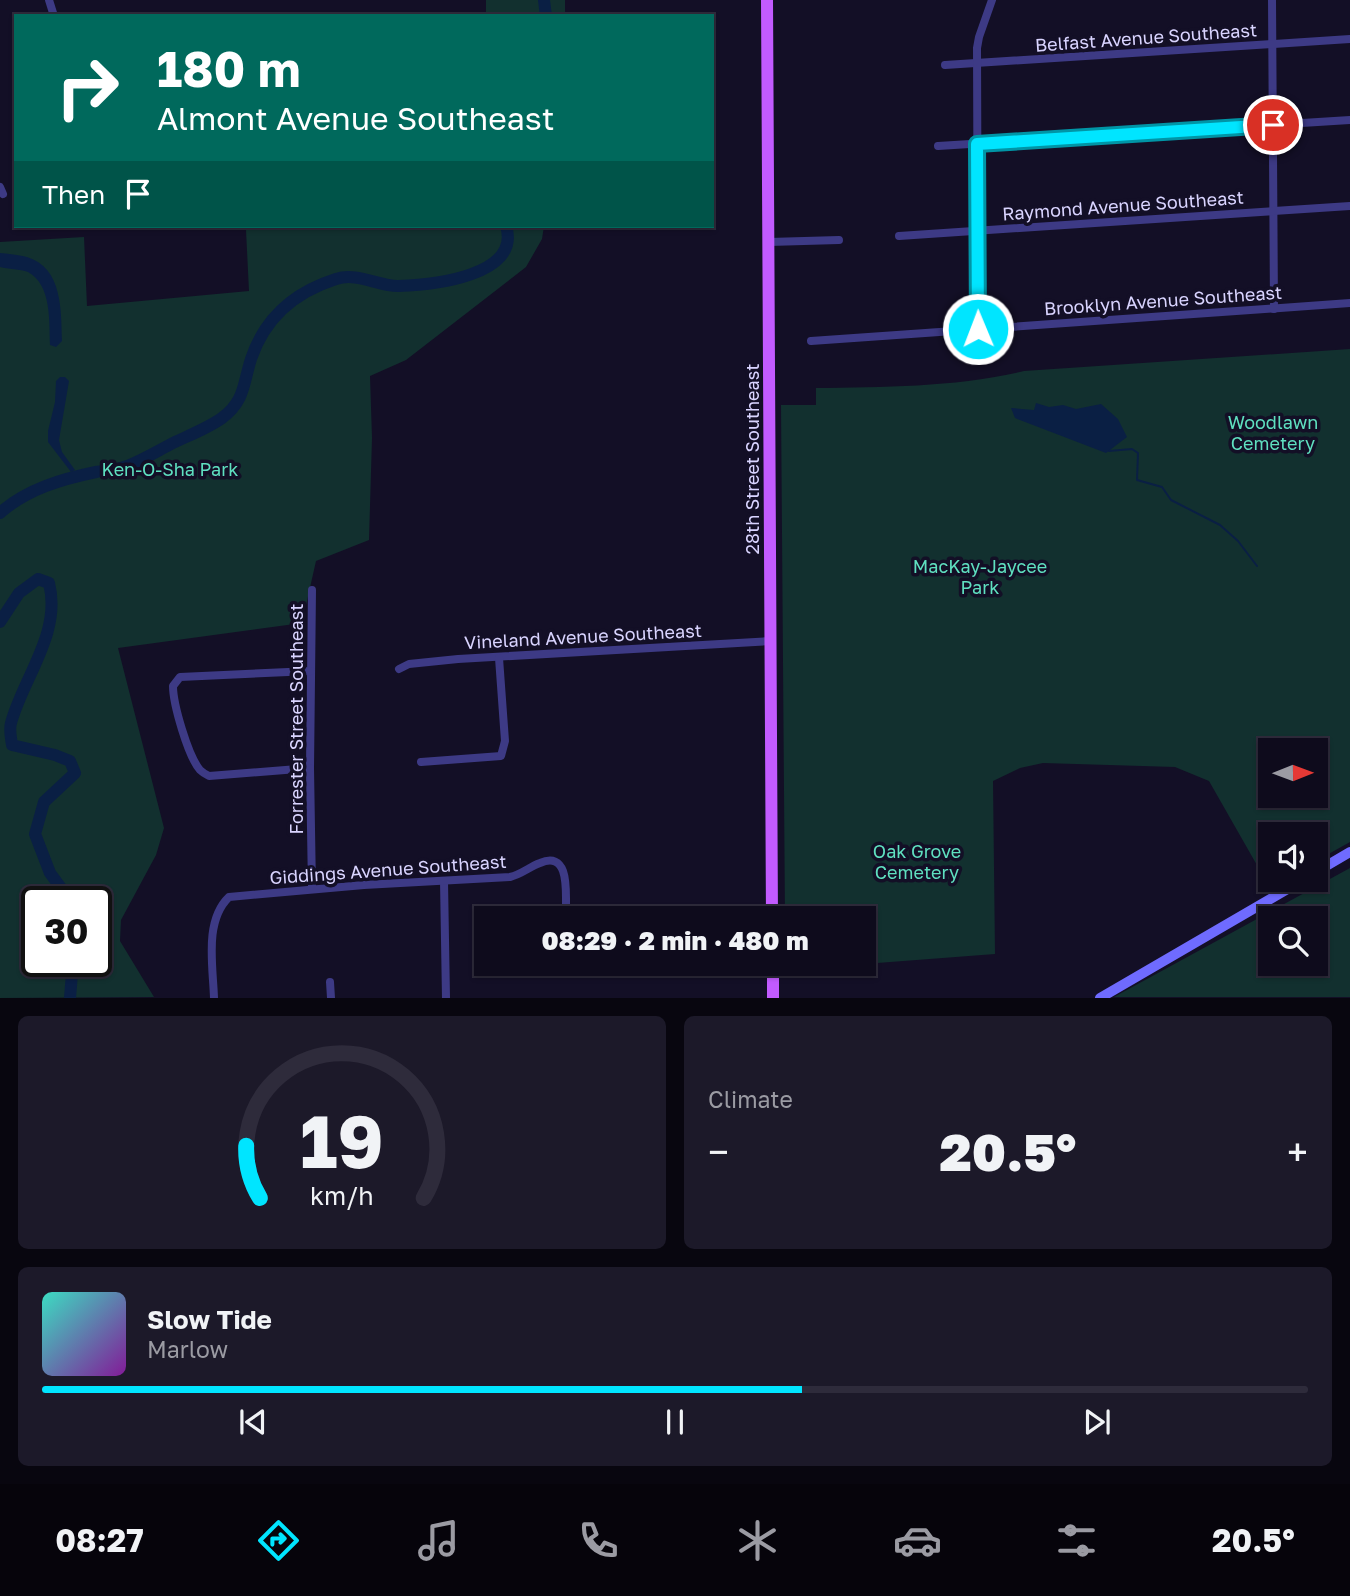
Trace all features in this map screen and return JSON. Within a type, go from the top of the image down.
[{"type":"main road","name":"28th Street Southeast","points":[[767,0],[772,906]]},
{"type":"main road","points":[[1328,865],[1350,852]]},
{"type":"main road","points":[[1100,998],[1282,892]]},
{"type":"main road","points":[[773,976],[773,998]]},
{"type":"street","points":[[978,329],[977,64],[979,37],[992,0]]},
{"type":"street","points":[[1272,0],[1275,309]]},
{"type":"street","name":"Belfast Avenue Southeast","points":[[945,65],[1350,39]]},
{"type":"street","points":[[938,146],[1350,120]]},
{"type":"street","name":"Raymond Avenue Southeast","points":[[899,236],[1350,206]]},
{"type":"street","points":[[769,242],[839,240]]},
{"type":"street","name":"Brooklyn Avenue Southeast","points":[[811,341],[1350,303]]},
{"type":"street","name":"Forrester Street Southeast","points":[[312,590],[312,889]]},
{"type":"street","name":"Vineland Avenue Southeast","points":[[399,668],[410,664],[458,659],[771,642]]},
{"type":"street","points":[[421,762],[497,757],[503,753],[505,741],[499,658]]},
{"type":"street","points":[[310,768],[209,776],[200,771],[177,713],[173,686],[180,677],[311,671]]},
{"type":"street","name":"Giddings Avenue Southeast","points":[[214,998],[213,938],[219,907],[229,897],[510,877],[548,860],[563,867],[566,904]]},
{"type":"street","points":[[444,881],[446,998]]},
{"type":"street","points":[[330,982],[331,998]]},
{"type":"green space","points":[[486,0],[565,0],[565,14],[486,14]]},
{"type":"green space","name":"Ken-O-Sha Park","points":[[544,228],[542,239],[526,267],[406,360],[370,376],[372,438],[369,540],[316,561],[302,623],[118,648],[164,828],[156,855],[121,920],[120,941],[154,997],[0,998],[0,242],[84,237],[87,306],[249,291],[246,230]]},
{"type":"green space","name":"MacKay-Jaycee Park","points":[[1350,349],[1350,842],[1328,854],[1328,822],[1258,822],[1258,867],[1209,781],[1175,767],[1043,763],[1020,768],[993,781],[995,954],[876,963],[876,906],[785,906],[781,405],[816,405],[816,388],[947,383],[1024,371]]},
{"type":"green space","points":[[1350,868],[1350,997],[1114,997],[1258,918],[1258,976],[1328,976],[1328,906],[1280,906],[1306,892],[1328,892],[1328,880]]},
{"type":"water","points":[[0,253],[27,257],[39,263],[54,281],[60,304],[62,329],[62,341],[56,347],[50,345],[48,305],[41,286],[28,272],[0,267]]},
{"type":"water","points":[[60,377],[69,381],[59,440],[62,452],[75,470],[71,472],[48,442],[56,381]]},
{"type":"water","points":[[1036,403],[1076,409],[1101,404],[1118,419],[1127,437],[1106,453],[1015,418],[1011,408],[1034,410]]},
{"type":"waterway","points":[[544,0],[546,14]]},
{"type":"waterway","points":[[0,513],[22,497],[45,486],[133,464],[222,418],[230,412],[239,398],[251,359],[264,331],[283,308],[307,291],[344,277],[398,286],[451,280],[471,274],[488,267],[501,256],[507,243],[506,228]]},
{"type":"waterway","points":[[1109,451],[1132,449],[1138,453],[1137,480],[1162,487],[1171,500],[1220,525],[1238,541],[1257,566]]},
{"type":"waterway","points":[[0,622],[19,593],[38,579],[49,583],[52,602],[46,637],[17,706],[10,734],[12,745],[70,761],[75,773],[44,802],[35,834],[50,873],[60,886]]},
{"type":"waterway","points":[[70,998],[72,977]]},
{"type":"route","points":[[978,329],[977,144],[1273,125]]},
{"type":"park label","name":"Woodlawn Cemetery","points":[[1273,432]]},
{"type":"park label","name":"Oak Grove Cemetery","points":[[917,861]]}]
